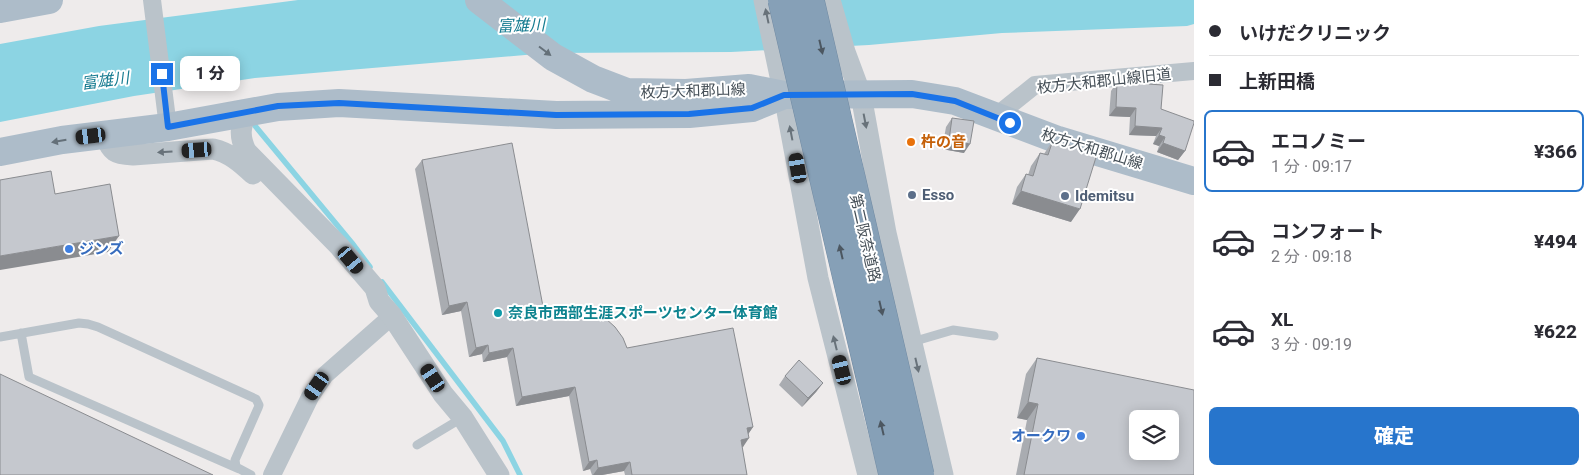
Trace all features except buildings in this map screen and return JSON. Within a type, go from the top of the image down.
[{"type":"highway","name":"第二阪奈道路","points":[[782,0],[892,475]]},
{"type":"highway","name":"第二阪奈道路","points":[[810,0],[920,475]]},
{"type":"main road","points":[[0,9],[50,0]]},
{"type":"main road","name":"枚方大和郡山線","points":[[479,0],[553,57],[593,79],[627,92],[686,93],[749,88],[784,95]]},
{"type":"main road","name":"枚方大和郡山線","points":[[0,152],[62,140],[105,135],[167,119],[247,112],[278,106],[339,103],[556,115],[689,114],[752,108],[784,95],[857,84],[955,101],[1058,140],[1194,181]]},
{"type":"street","points":[[152,0],[167,119]]},
{"type":"street","points":[[764,0],[784,95],[818,278],[868,475]]},
{"type":"street","points":[[830,0],[845,52],[857,84],[886,233],[943,475]]},
{"type":"street","name":"枚方大和郡山線旧道","points":[[994,117],[1035,85],[1194,71]]},
{"type":"street","points":[[247,112],[240,131],[246,151],[339,246],[375,288],[386,308],[444,394],[463,418],[499,475]]},
{"type":"street","points":[[105,135],[108,145],[120,154],[133,155],[213,149],[225,152],[235,158],[331,254],[368,296],[386,308]]},
{"type":"street","points":[[272,475],[310,397],[325,375],[386,308]]},
{"type":"lane","points":[[0,337],[79,323],[88,324],[256,399],[259,405],[258,408],[235,460],[235,464],[239,469]]},
{"type":"lane","points":[[912,342],[954,330],[994,336]]},
{"type":"lane","points":[[21,333],[30,376],[251,475]]},
{"type":"lane","points":[[417,445],[463,418]]},
{"type":"water","name":"富雄川","points":[[298,0],[1194,0],[1194,24],[1187,26],[1002,33],[869,45],[731,52],[548,53],[255,78],[134,96],[0,122],[0,44],[99,26]]},
{"type":"waterway","points":[[251,121],[370,267]]},
{"type":"waterway","points":[[382,282],[503,441],[520,475]]},
{"type":"place","name":"杵の音","points":[[911,142]]},
{"type":"place","name":"Esso","points":[[912,195]]},
{"type":"place","name":"Idemitsu","points":[[1065,196]]},
{"type":"place","name":"ジンズ","points":[[69,249]]},
{"type":"place","name":"奈良市西部生涯スポーツセンター体育館","points":[[498,313]]},
{"type":"place","name":"オークワ","points":[[1081,436]]},
{"type":"route","points":[[162,74],[168,127],[278,106],[339,103],[556,115],[689,114],[752,108],[784,95],[912,94],[955,101],[1010,123]]}]
